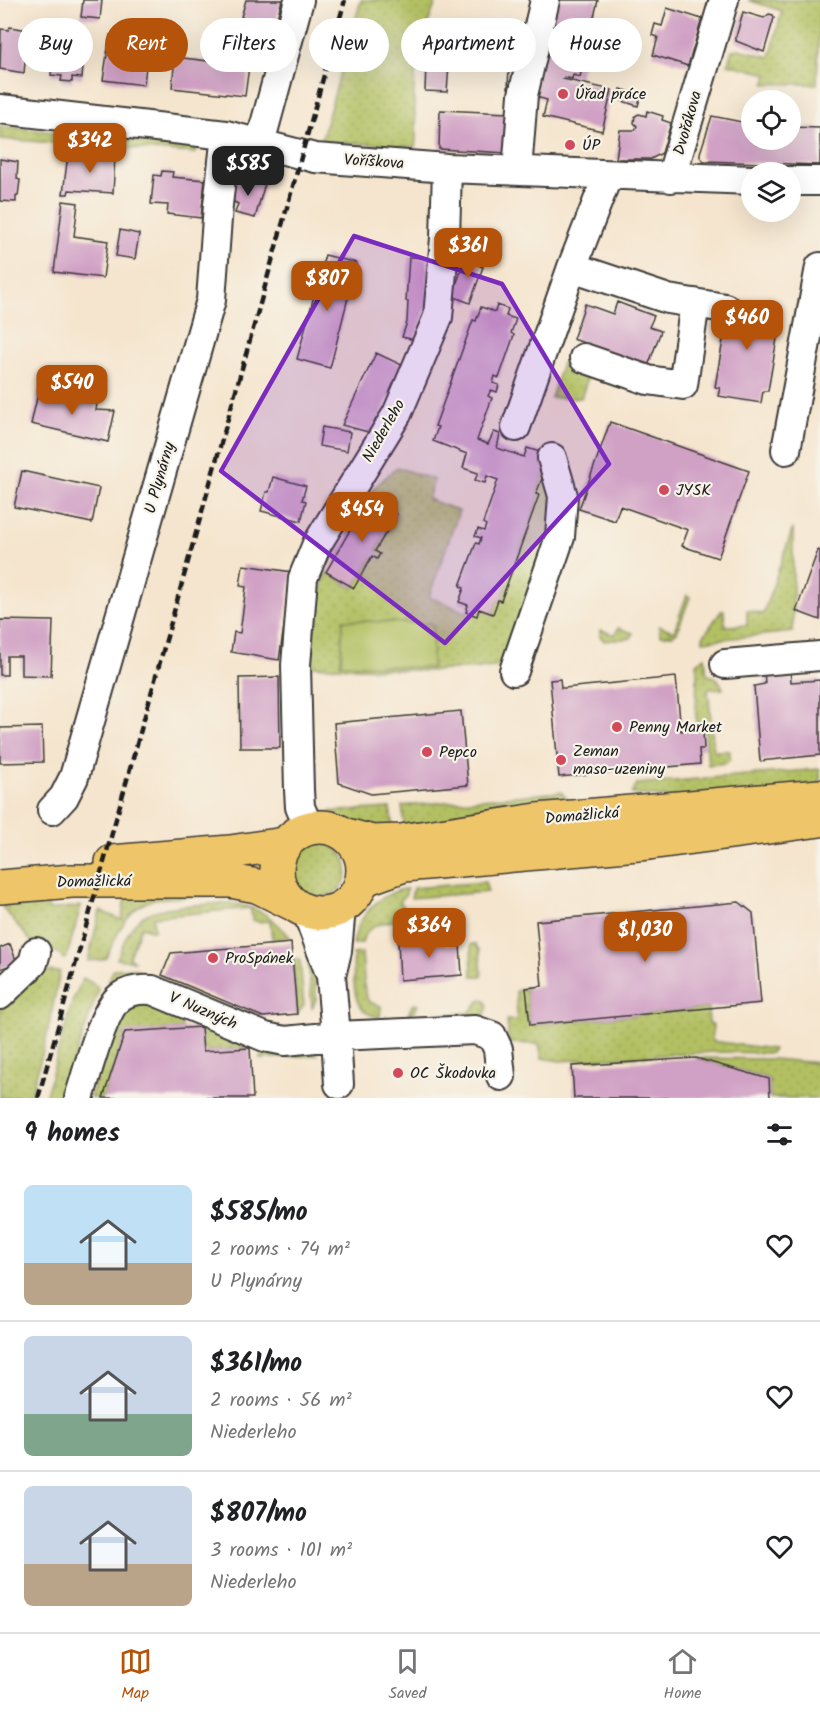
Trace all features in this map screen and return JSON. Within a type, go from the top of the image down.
[{"type":"main road","name":"Domažlická","points":[[346,835],[372,842],[401,841],[537,820],[820,796]]},
{"type":"main road","name":"Domažlická","points":[[362,879],[404,865],[649,843],[820,820]]},
{"type":"main road","points":[[322,826],[346,835],[360,855],[363,867],[358,891],[351,901],[341,908],[319,914],[299,908],[283,893],[278,881],[276,868],[278,856],[297,836],[322,826]]},
{"type":"main road","name":"Domažlická","points":[[0,871],[230,852],[297,836]]},
{"type":"main road","name":"Domažlická","points":[[0,887],[72,881],[231,881],[257,886],[299,908]]},
{"type":"street","points":[[260,144],[299,0]]},
{"type":"street","points":[[517,171],[523,95],[545,0]]},
{"type":"street","name":"Dvořákova","points":[[671,178],[724,0]]},
{"type":"street","name":"Voříškova","points":[[0,109],[226,135],[315,158],[447,168],[741,180]]},
{"type":"street","name":"U Plynárny","points":[[52,810],[64,797],[74,777],[211,300],[226,135]]},
{"type":"street","name":"Niederleho","points":[[297,836],[300,807],[296,665],[303,578],[317,544],[397,414],[438,317],[445,238],[447,168]]},
{"type":"street","points":[[516,427],[572,267],[608,175]]},
{"type":"street","points":[[801,181],[820,181]]},
{"type":"street","points":[[572,267],[668,299],[725,308]]},
{"type":"street","points":[[786,450],[820,267]]},
{"type":"street","points":[[584,358],[632,375],[682,385],[695,303]]},
{"type":"street","points":[[514,671],[560,537],[562,496],[552,458]]},
{"type":"street","points":[[725,664],[820,656]]},
{"type":"street","points":[[299,908],[331,976]]},
{"type":"street","points":[[339,1084],[331,976],[337,951],[341,908]]},
{"type":"street","points":[[0,994],[33,963],[36,952]]},
{"type":"street","name":"V Nuzných","points":[[79,1098],[111,1005],[121,996],[133,990],[152,990],[265,1037],[285,1041],[336,1036],[476,1030],[492,1036],[498,1049],[501,1076]]},
{"type":"highlighted area","points":[[354,236],[502,284],[609,464],[445,643],[221,471]]},
{"type":"green space","points":[[361,0],[437,0],[430,18],[401,18],[401,72],[416,72],[415,147],[321,141],[341,72],[389,72],[389,18],[356,18]]},
{"type":"green space","points":[[748,0],[820,0],[817,84],[765,84],[767,74],[728,64],[732,50],[739,49],[770,57],[782,11]]},
{"type":"green space","points":[[0,126],[177,146],[182,141],[191,140],[197,150],[195,153],[0,139]]},
{"type":"green space","points":[[562,363],[579,369],[578,372],[588,377],[581,398],[551,398]]},
{"type":"green space","points":[[547,466],[559,505],[504,662],[497,667],[431,671],[310,666],[314,619],[326,572],[354,588],[397,514],[369,497],[375,487],[397,467],[434,480],[428,499],[459,511],[429,597],[476,616],[479,609],[493,614],[498,600],[501,601],[539,496],[536,494]]},
{"type":"green space","points":[[793,528],[793,632],[703,641],[703,637],[721,611],[724,610],[725,626],[747,625],[747,610],[763,614]]},
{"type":"green space","points":[[687,595],[690,597],[677,632],[673,635],[660,635],[659,626],[674,631]]},
{"type":"green space","points":[[343,620],[433,624],[432,668],[341,664]]},
{"type":"green space","points":[[618,628],[633,633],[631,638],[604,641],[600,636],[601,630],[615,635]]},
{"type":"green space","points":[[705,657],[707,675],[717,679],[723,689],[708,689],[714,751],[730,751],[730,759],[726,763],[708,765],[705,729],[699,729],[699,724],[696,724],[697,663]]},
{"type":"green space","points":[[820,769],[820,790],[683,799],[632,794],[637,784]]},
{"type":"green space","points":[[561,792],[569,800],[540,813],[405,833],[402,806]]},
{"type":"green space","points":[[390,808],[394,834],[339,821],[321,812]]},
{"type":"green space","points":[[315,843],[325,843],[335,847],[343,855],[347,870],[343,885],[335,893],[325,897],[315,897],[305,893],[297,885],[293,875],[293,865],[297,855],[305,847]]},
{"type":"green space","points":[[485,882],[488,892],[411,898],[413,888]]},
{"type":"green space","points":[[126,887],[217,895],[154,899],[145,903],[124,923],[106,958],[88,961],[100,911],[122,920]]},
{"type":"green space","points":[[407,889],[400,901],[408,918],[380,924],[368,931],[362,943],[353,944],[359,925],[370,909],[384,897]]},
{"type":"green space","points":[[47,901],[49,910],[81,906],[67,956],[64,959],[53,950],[34,945],[3,908],[3,904]]},
{"type":"green space","points":[[230,903],[248,907],[264,914],[290,937],[272,939],[270,921],[253,920],[250,908],[153,917],[154,931],[141,927],[129,957],[134,961],[117,959],[130,929],[145,915],[181,906]]},
{"type":"green space","points":[[471,944],[475,944],[480,951],[482,976],[472,976]]},
{"type":"green space","points":[[362,953],[365,993],[369,1002],[381,1006],[380,1017],[363,1009],[355,993],[353,954]]},
{"type":"green space","points":[[308,957],[314,957],[316,999],[312,1009]]},
{"type":"green space","points":[[293,959],[300,959],[304,1005],[297,1014]]},
{"type":"green space","points":[[113,969],[138,969],[136,974],[117,981],[103,998]]},
{"type":"green space","points":[[60,972],[46,1040],[30,1098],[0,1098],[0,1002],[29,981],[35,981],[35,973]]},
{"type":"green space","points":[[83,978],[97,986],[98,991],[61,1098],[45,1098],[72,1002]]},
{"type":"green space","points":[[526,988],[530,1025],[708,1008],[709,1024],[713,1025],[712,1041],[773,1049],[771,1053],[715,1052],[560,1061],[542,1058],[539,1044],[509,1043],[507,1020],[517,1020],[516,991]]},
{"type":"green space","points":[[481,999],[485,1000],[488,1007],[484,1016],[480,1017],[413,1019],[408,1015],[412,1005],[415,1004],[418,1005],[411,1016],[469,1013]]},
{"type":"green space","points":[[142,1003],[155,1003],[181,1012],[182,1029],[125,1033],[103,1098],[90,1098],[104,1052],[119,1018],[127,1009]]},
{"type":"green space","points":[[201,1027],[250,1048],[203,1051]]},
{"type":"green space","points":[[264,1047],[311,1052],[317,1055],[260,1059]]},
{"type":"green space","points":[[696,1058],[772,1059],[820,1063],[820,1098],[770,1098],[769,1079]]},
{"type":"building","points":[[83,0],[102,0],[100,19],[81,17]]},
{"type":"building","points":[[246,0],[282,0],[277,18],[241,17]]},
{"type":"building","points":[[557,0],[598,0],[594,18],[552,18]]},
{"type":"building","points":[[667,8],[702,19],[688,66],[653,55],[658,37],[652,35],[655,24],[662,26]]},
{"type":"building","points":[[743,12],[764,18],[769,14],[773,15],[764,52],[736,41]]},
{"type":"building","points":[[10,27],[18,28],[18,72],[0,69],[1,29],[9,30]]},
{"type":"building","points":[[548,31],[548,72],[581,72],[580,77],[573,75],[572,79],[564,77],[563,79],[612,90],[602,131],[543,117],[547,100],[529,95]]},
{"type":"building","points":[[188,59],[200,60],[200,72],[248,72],[245,96],[172,88],[174,72],[188,72]]},
{"type":"building","points":[[105,67],[105,72],[145,72],[144,85],[103,80]]},
{"type":"building","points":[[51,72],[83,72],[82,78],[72,77],[72,82],[61,81],[62,76],[51,75]]},
{"type":"building","points":[[426,72],[448,72],[447,92],[425,91]]},
{"type":"building","points":[[509,72],[520,72],[519,89],[508,88]]},
{"type":"building","points":[[621,89],[641,95],[638,106],[622,101]]},
{"type":"building","points":[[440,110],[508,113],[507,153],[439,149]]},
{"type":"building","points":[[647,111],[663,116],[662,120],[671,123],[662,153],[651,159],[616,159],[620,130],[635,130],[637,126],[634,123],[635,116],[639,114],[646,116]]},
{"type":"building","points":[[712,116],[741,122],[741,150],[801,150],[801,127],[820,128],[820,165],[801,164],[801,162],[704,161],[700,153]]},
{"type":"building","points":[[68,154],[115,157],[113,193],[69,190],[68,194],[63,194]]},
{"type":"building","points":[[0,159],[18,162],[17,179],[20,180],[16,202],[0,201]]},
{"type":"building","points":[[162,171],[173,172],[172,177],[205,180],[201,218],[167,214],[168,205],[151,204],[154,175],[161,176]]},
{"type":"building","points":[[253,177],[266,180],[255,218],[235,213],[238,204],[230,200],[234,182],[251,185]]},
{"type":"building","points":[[63,201],[78,203],[74,236],[108,241],[103,278],[54,272]]},
{"type":"building","points":[[120,230],[139,234],[135,259],[116,256]]},
{"type":"building","points":[[465,253],[478,258],[476,264],[483,267],[470,303],[452,296],[465,260]]},
{"type":"building","points":[[325,255],[357,263],[330,368],[297,359]]},
{"type":"building","points":[[409,257],[428,258],[428,303],[415,340],[402,337],[407,322]]},
{"type":"building","points":[[730,299],[777,308],[775,320],[780,321],[768,391],[763,391],[761,403],[718,396],[720,388],[715,387]]},
{"type":"building","points":[[617,302],[654,316],[649,327],[661,331],[648,366],[588,349],[590,345],[573,339],[585,304],[613,314]]},
{"type":"building","points":[[497,305],[508,309],[506,316],[516,319],[511,333],[514,335],[499,378],[495,376],[493,383],[499,385],[497,392],[491,390],[488,396],[492,398],[477,440],[488,444],[494,432],[500,434],[497,448],[524,457],[527,448],[543,453],[547,466],[501,601],[498,600],[493,614],[479,609],[477,616],[466,612],[468,605],[459,602],[464,588],[460,586],[476,543],[479,544],[481,538],[475,536],[478,529],[484,531],[486,525],[483,523],[498,480],[487,476],[485,483],[475,480],[478,473],[463,468],[467,454],[433,441],[438,427],[435,426],[473,320],[476,321],[481,307],[495,312]]},
{"type":"building","points":[[376,353],[404,366],[372,433],[342,425]]},
{"type":"building","points":[[39,389],[97,403],[96,410],[115,411],[108,442],[31,424]]},
{"type":"building","name":"JYSK","points":[[610,422],[749,471],[718,558],[682,546],[688,530],[620,506],[615,521],[579,509]]},
{"type":"building","points":[[322,427],[350,432],[347,451],[319,446]]},
{"type":"building","points":[[22,471],[99,488],[92,523],[14,507]]},
{"type":"building","points":[[273,477],[306,486],[302,500],[306,501],[301,521],[261,511]]},
{"type":"building","points":[[369,497],[397,514],[375,551],[380,554],[377,559],[372,556],[354,588],[326,572]]},
{"type":"building","points":[[818,550],[820,551],[820,620],[796,611]]},
{"type":"building","points":[[243,565],[292,572],[279,660],[231,652],[234,632],[240,633],[246,587],[240,586]]},
{"type":"building","points":[[0,620],[53,621],[51,676],[21,675],[21,656],[7,656],[7,675],[0,675]]},
{"type":"building","points":[[790,668],[791,682],[820,680],[820,755],[760,761],[754,686],[765,684],[764,670]]},
{"type":"building","points":[[279,677],[280,748],[240,748],[239,678]]},
{"type":"building","name":"Penny Market","points":[[676,677],[681,731],[698,729],[698,731],[703,731],[704,749],[699,749],[700,764],[559,777],[550,680],[560,679],[561,688],[564,688]]},
{"type":"building","points":[[461,711],[468,785],[371,794],[339,783],[334,723]]},
{"type":"building","points":[[42,727],[43,762],[0,763],[0,728]]},
{"type":"building","points":[[739,902],[753,913],[761,1003],[530,1025],[526,988],[542,986],[536,921]]},
{"type":"building","points":[[437,937],[437,939],[446,938],[446,945],[460,944],[462,975],[400,980],[398,941],[426,940],[425,938]]},
{"type":"building","points":[[291,943],[297,1014],[263,1017],[162,975],[171,953]]},
{"type":"building","points":[[10,944],[17,963],[0,969],[0,948]]},
{"type":"building","points":[[201,1027],[203,1051],[250,1048],[253,1098],[103,1098],[125,1032]]},
{"type":"building","points":[[696,1058],[769,1079],[770,1098],[574,1098],[572,1066]]},
{"type":"railway","points":[[38,1098],[345,0]]},
{"type":"place","name":"Úřad práce","points":[[563,94]]},
{"type":"place","name":"ÚP","points":[[570,145]]},
{"type":"place","name":"JYSK","points":[[664,490]]},
{"type":"place","name":"Penny Market","points":[[617,727]]},
{"type":"place","name":"Pepco","points":[[427,752]]},
{"type":"place","name":"Zeman maso-uzeniny","points":[[561,760]]},
{"type":"place","name":"ProSpánek","points":[[213,958]]},
{"type":"place","name":"OC Škodovka","points":[[398,1073]]}]
